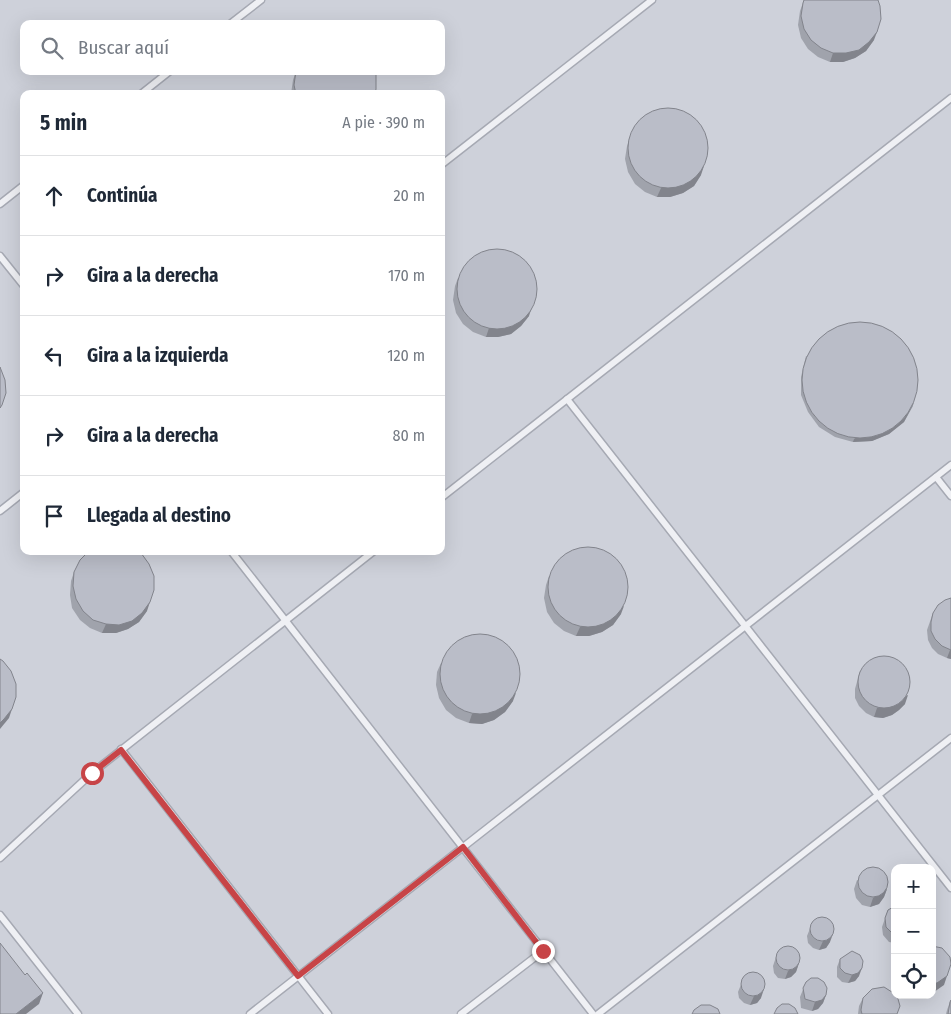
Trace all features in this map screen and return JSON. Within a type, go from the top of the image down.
[{"type":"lane","points":[[235,20],[261,0]]},
{"type":"lane","points":[[445,162],[652,0]]},
{"type":"lane","points":[[146,90],[165,75]]},
{"type":"lane","points":[[445,495],[951,98]]},
{"type":"lane","points":[[0,204],[20,188]]},
{"type":"lane","points":[[0,256],[20,281]]},
{"type":"lane","points":[[567,399],[951,888]]},
{"type":"lane","points":[[250,1014],[951,465]]},
{"type":"lane","points":[[936,477],[951,496]]},
{"type":"lane","points":[[0,511],[20,495]]},
{"type":"lane","points":[[234,555],[593,1014]]},
{"type":"lane","points":[[0,858],[78,785],[369,555]]},
{"type":"lane","points":[[598,1014],[951,738]]},
{"type":"lane","points":[[121,750],[328,1014]]},
{"type":"lane","points":[[0,915],[78,1014]]},
{"type":"lane","points":[[461,1014],[543,951]]},
{"type":"shaded area","points":[[0,0],[951,0],[951,1014],[0,1014]]},
{"type":"building","points":[[804,0],[878,0],[881,19],[877,32],[859,50],[833,53],[821,48],[811,40],[804,29],[801,16]]},
{"type":"building","points":[[295,75],[376,75],[376,90],[295,90]]},
{"type":"building","points":[[668,108],[683,111],[696,120],[705,133],[708,148],[705,163],[696,176],[683,185],[668,188],[653,185],[640,176],[631,163],[628,148],[631,133],[640,120],[653,111]]},
{"type":"building","points":[[497,249],[512,252],[525,261],[534,274],[537,289],[534,304],[525,317],[512,326],[497,329],[482,326],[469,317],[460,304],[457,289],[460,274],[469,261],[482,252]]},
{"type":"building","points":[[860,322],[882,326],[892,331],[901,339],[909,348],[914,358],[918,380],[914,402],[909,412],[901,421],[892,429],[882,434],[860,438],[838,434],[828,429],[819,421],[811,412],[806,402],[802,380],[806,358],[811,348],[819,339],[828,331],[838,326]]},
{"type":"building","points":[[0,367],[5,380],[6,393],[0,408]]},
{"type":"building","points":[[588,547],[603,550],[616,559],[625,572],[628,587],[625,602],[616,615],[603,624],[588,627],[573,624],[560,615],[551,602],[548,587],[551,572],[560,559],[573,550]]},
{"type":"building","points":[[85,555],[142,555],[154,576],[154,590],[150,602],[142,613],[132,621],[119,625],[93,620],[83,611],[76,599],[73,586],[74,572]]},
{"type":"building","points":[[951,598],[951,650],[942,646],[935,639],[931,631],[931,622],[933,613],[938,605]]},
{"type":"building","points":[[472,634],[488,634],[509,645],[520,666],[520,682],[509,703],[488,714],[472,714],[458,708],[446,696],[440,682],[440,666],[446,652],[458,640]]},
{"type":"building","points":[[879,656],[889,656],[903,663],[910,677],[910,687],[903,701],[889,708],[879,708],[869,704],[862,697],[858,687],[858,677],[862,667],[869,660]]},
{"type":"building","points":[[0,659],[11,671],[16,684],[16,697],[12,709],[0,723]]},
{"type":"building","points":[[873,867],[884,871],[888,882],[884,893],[873,897],[862,893],[858,882],[862,871]]},
{"type":"building","points":[[891,908],[891,932],[886,927],[885,918],[888,910]]},
{"type":"building","points":[[822,917],[830,921],[834,929],[830,937],[822,941],[814,937],[810,929],[814,921]]},
{"type":"building","points":[[0,943],[25,975],[27,973],[43,993],[16,1014],[0,1014]]},
{"type":"building","points":[[788,946],[796,950],[800,958],[796,966],[788,970],[780,966],[776,958],[780,950]]},
{"type":"building","points":[[936,947],[942,948],[950,957],[951,964],[947,976],[937,983]]},
{"type":"building","points":[[852,951],[860,955],[863,961],[862,968],[858,973],[852,975],[845,973],[840,968],[840,959]]},
{"type":"building","points":[[753,972],[761,976],[765,984],[761,992],[753,996],[745,992],[741,984],[745,976]]},
{"type":"building","points":[[811,978],[818,978],[824,982],[827,988],[826,995],[822,1000],[815,1002],[805,999],[803,988]]},
{"type":"building","points":[[884,987],[891,991],[891,999],[898,999],[900,1006],[897,1014],[862,1014],[863,998],[872,989]]},
{"type":"building","points":[[951,1000],[951,1014],[948,1014],[950,1002]]},
{"type":"building","points":[[782,1004],[789,1004],[795,1008],[798,1014],[774,1014]]},
{"type":"building","points":[[701,1005],[710,1005],[718,1009],[720,1014],[692,1014]]},
{"type":"route","points":[[92,773],[121,750],[298,976],[463,847],[543,951]]}]
